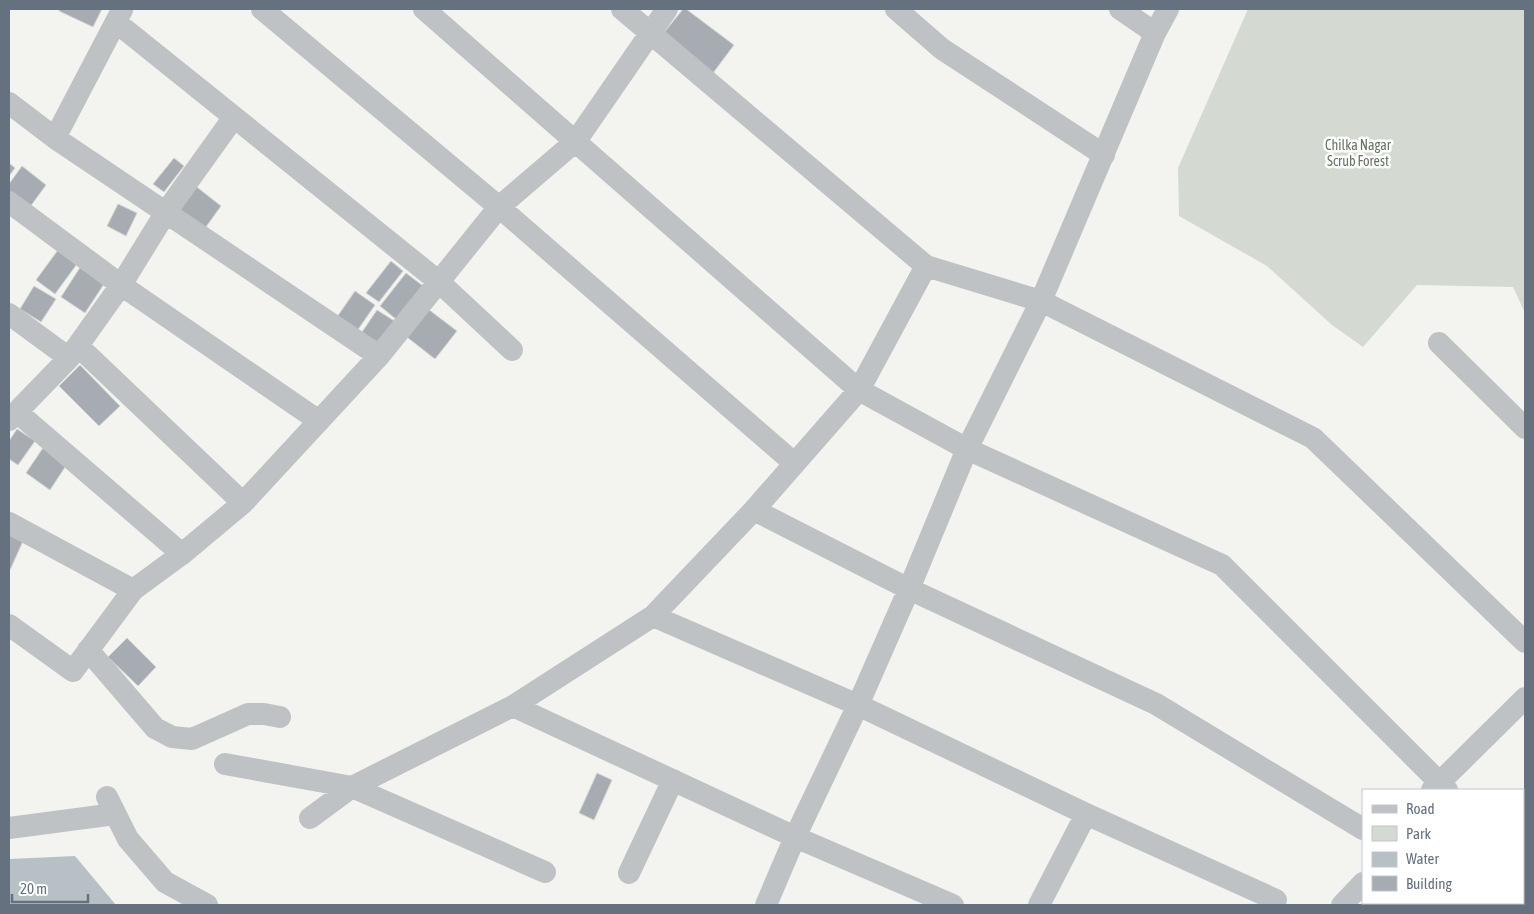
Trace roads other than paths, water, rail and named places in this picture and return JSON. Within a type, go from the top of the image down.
[{"type":"street","points":[[262,9],[498,207],[794,464]]},
{"type":"street","points":[[424,9],[859,390],[967,448],[1222,565],[1439,787],[1525,698]]},
{"type":"street","points":[[622,9],[926,266],[1041,301],[1313,438],[1525,642]]},
{"type":"street","points":[[9,625],[73,671],[134,590],[182,554],[243,503],[379,356],[498,207],[576,141],[649,32],[667,9]]},
{"type":"street","points":[[896,9],[942,48],[1104,155]]},
{"type":"street","points":[[1120,9],[1154,33]]},
{"type":"street","points":[[766,905],[795,837],[858,705],[909,589],[967,448],[1041,301],[1154,33],[1168,9]]},
{"type":"street","points":[[56,138],[120,16],[234,118],[438,281],[512,350]]},
{"type":"street","points":[[9,103],[56,138],[379,356]]},
{"type":"street","points":[[182,554],[13,416],[73,352],[121,285],[166,212],[234,118]]},
{"type":"street","points":[[9,202],[121,285],[319,421]]},
{"type":"street","points":[[310,818],[352,787],[513,706],[653,616],[754,510],[859,390],[926,266]]},
{"type":"street","points":[[9,314],[73,352],[243,503]]},
{"type":"street","points":[[1439,343],[1525,428]]},
{"type":"street","points":[[754,510],[909,589],[1156,704],[1362,827]]},
{"type":"street","points":[[9,524],[134,590]]},
{"type":"street","points":[[653,616],[858,705],[1279,904]]},
{"type":"street","points":[[88,650],[155,728],[172,737],[192,739],[248,714],[280,717]]},
{"type":"street","points":[[513,706],[795,837],[953,905]]},
{"type":"street","points":[[225,764],[352,787],[545,872]]},
{"type":"street","points":[[629,873],[673,780]]},
{"type":"street","points":[[9,828],[111,806],[128,839],[165,882],[206,905]]},
{"type":"street","points":[[1039,905],[1086,814]]},
{"type":"water","points":[[75,856],[116,905],[9,905],[9,859]]},
{"type":"park label","name":"Chilka Nagar Scrub Forest","points":[[1358,154]]}]
